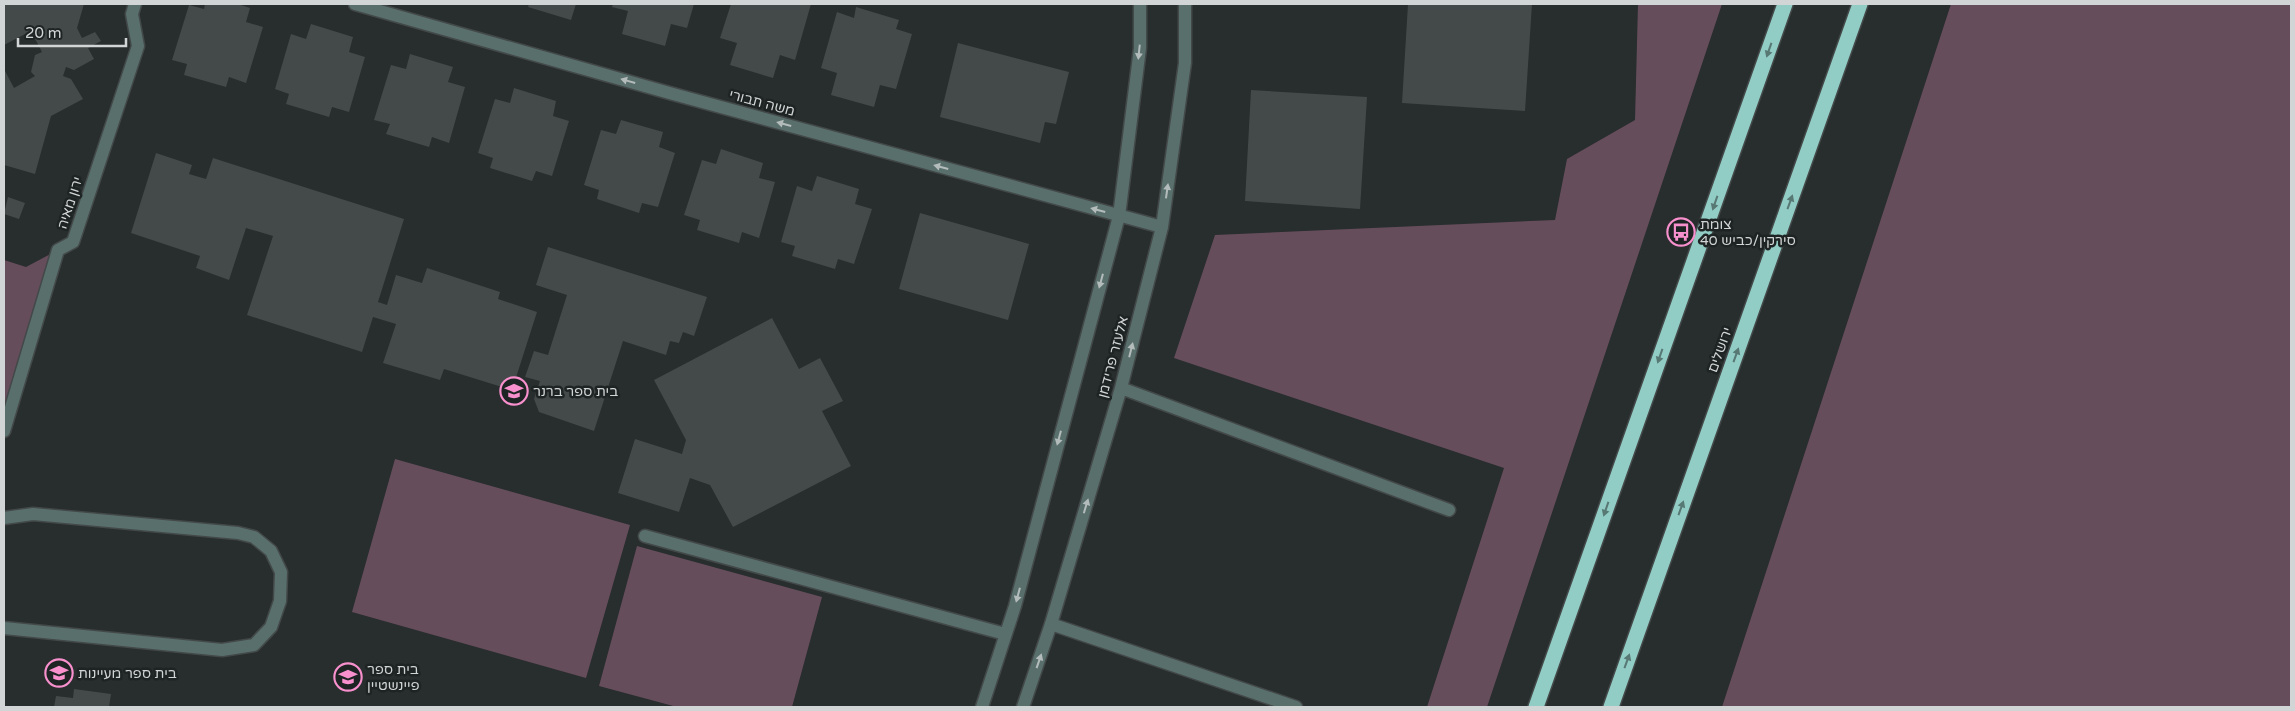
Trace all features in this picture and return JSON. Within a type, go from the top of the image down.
[{"type":"highway","points":[[1536,707],[1785,4]]},
{"type":"highway","name":"ירושלים","points":[[1611,707],[1860,4]]},
{"type":"street","name":"ירון מאיה","points":[[4,431],[58,250],[73,242],[138,46],[132,14],[135,4]]},
{"type":"street","name":"משה תבורי","points":[[355,4],[1162,227]]},
{"type":"street","points":[[982,707],[1015,606],[1119,216],[1140,48],[1140,4]]},
{"type":"street","name":"אלעזר פרידמן","points":[[1023,707],[1051,624],[1121,388],[1162,227],[1185,63],[1185,4]]},
{"type":"street","points":[[1121,388],[1449,510]]},
{"type":"street","points":[[4,518],[33,514],[238,533],[254,538],[272,551],[281,572],[280,602],[271,627],[254,645],[222,650],[4,628]]},
{"type":"street","points":[[645,536],[1005,634]]},
{"type":"street","points":[[1051,624],[1296,707]]},
{"type":"shaded area","points":[[1638,4],[1722,4],[1487,707],[1427,707],[1504,468],[1174,358],[1215,235],[1555,220],[1567,159],[1635,120]]},
{"type":"shaded area","points":[[1951,4],[2291,4],[2291,707],[1722,707]]},
{"type":"shaded area","points":[[58,250],[4,431],[4,260],[26,267]]},
{"type":"shaded area","points":[[395,459],[630,525],[586,678],[352,612]]},
{"type":"shaded area","points":[[637,546],[822,597],[792,707],[677,707],[599,686]]},
{"type":"building","points":[[4,4],[84,4],[77,28],[82,38],[95,32],[101,41],[88,48],[94,59],[74,70],[66,67],[63,76],[71,79],[83,99],[51,116],[35,174],[4,165],[4,69],[14,88],[35,76],[31,72],[35,55],[42,52],[31,31],[4,45]]},
{"type":"building","points":[[205,4],[238,4],[250,8],[246,22],[263,27],[246,83],[229,77],[226,87],[184,75],[187,64],[172,60],[189,5],[204,9]]},
{"type":"building","points":[[529,4],[576,4],[571,20],[528,7]]},
{"type":"building","points":[[613,4],[694,4],[687,28],[671,24],[665,46],[622,34],[628,11],[612,7]]},
{"type":"building","points":[[731,4],[811,4],[795,60],[780,55],[773,78],[730,65],[737,43],[720,38]]},
{"type":"building","points":[[1408,4],[1532,4],[1525,111],[1402,103]]},
{"type":"building","points":[[856,7],[899,20],[896,29],[912,34],[896,89],[880,85],[874,107],[831,95],[837,73],[821,68],[837,12],[854,18]]},
{"type":"building","points":[[311,24],[353,37],[349,52],[365,57],[349,112],[332,107],[329,117],[286,104],[289,94],[275,89],[291,34],[306,39]]},
{"type":"building","points":[[958,43],[1069,72],[1056,124],[1045,122],[1040,143],[940,117]]},
{"type":"building","points":[[410,54],[453,67],[448,82],[465,87],[449,143],[432,137],[429,147],[386,134],[390,124],[374,120],[391,65],[406,69]]},
{"type":"building","points":[[514,88],[556,101],[553,116],[569,121],[552,176],[536,171],[532,181],[490,168],[493,158],[478,153],[495,99],[510,103]]},
{"type":"building","points":[[1251,90],[1367,97],[1360,209],[1245,201]]},
{"type":"building","points":[[621,120],[663,132],[659,147],[675,153],[658,207],[642,203],[639,213],[597,199],[599,190],[584,185],[601,130],[616,134]]},
{"type":"building","points":[[721,149],[763,163],[759,178],[775,182],[759,238],[742,232],[739,243],[697,230],[700,220],[684,215],[702,160],[716,164]]},
{"type":"building","points":[[156,153],[192,165],[189,174],[206,179],[213,158],[404,219],[378,302],[387,305],[396,275],[422,283],[427,268],[500,292],[498,299],[537,312],[512,390],[444,369],[440,380],[383,363],[396,324],[373,317],[362,352],[247,315],[273,236],[246,228],[229,280],[196,268],[200,256],[131,233]]},
{"type":"building","points":[[817,176],[859,189],[855,204],[872,209],[854,264],[838,259],[835,269],[792,256],[795,246],[781,242],[797,186],[812,191]]},
{"type":"building","points":[[8,197],[25,203],[19,219],[4,214]]},
{"type":"building","points":[[920,213],[1029,244],[1008,320],[899,289]]},
{"type":"building","points":[[548,247],[707,297],[694,336],[683,332],[679,343],[670,341],[666,355],[623,341],[594,431],[539,412],[534,399],[540,381],[525,377],[534,351],[548,355],[567,295],[536,285]]},
{"type":"building","points":[[772,318],[799,369],[820,358],[843,401],[822,411],[851,466],[733,527],[710,485],[690,478],[679,512],[618,493],[635,439],[682,454],[686,440],[654,380]]},
{"type":"building","points":[[74,689],[111,694],[109,707],[54,707],[56,696],[73,698]]},
{"type":"place","name":"צומת סירקין/כביש 40","points":[[1681,232]]},
{"type":"place","name":"בית ספר ברנר","points":[[514,391]]},
{"type":"place","name":"בית ספר מעיינות","points":[[59,673]]},
{"type":"place","name":"בית ספר פיינשטיין","points":[[348,677]]}]
